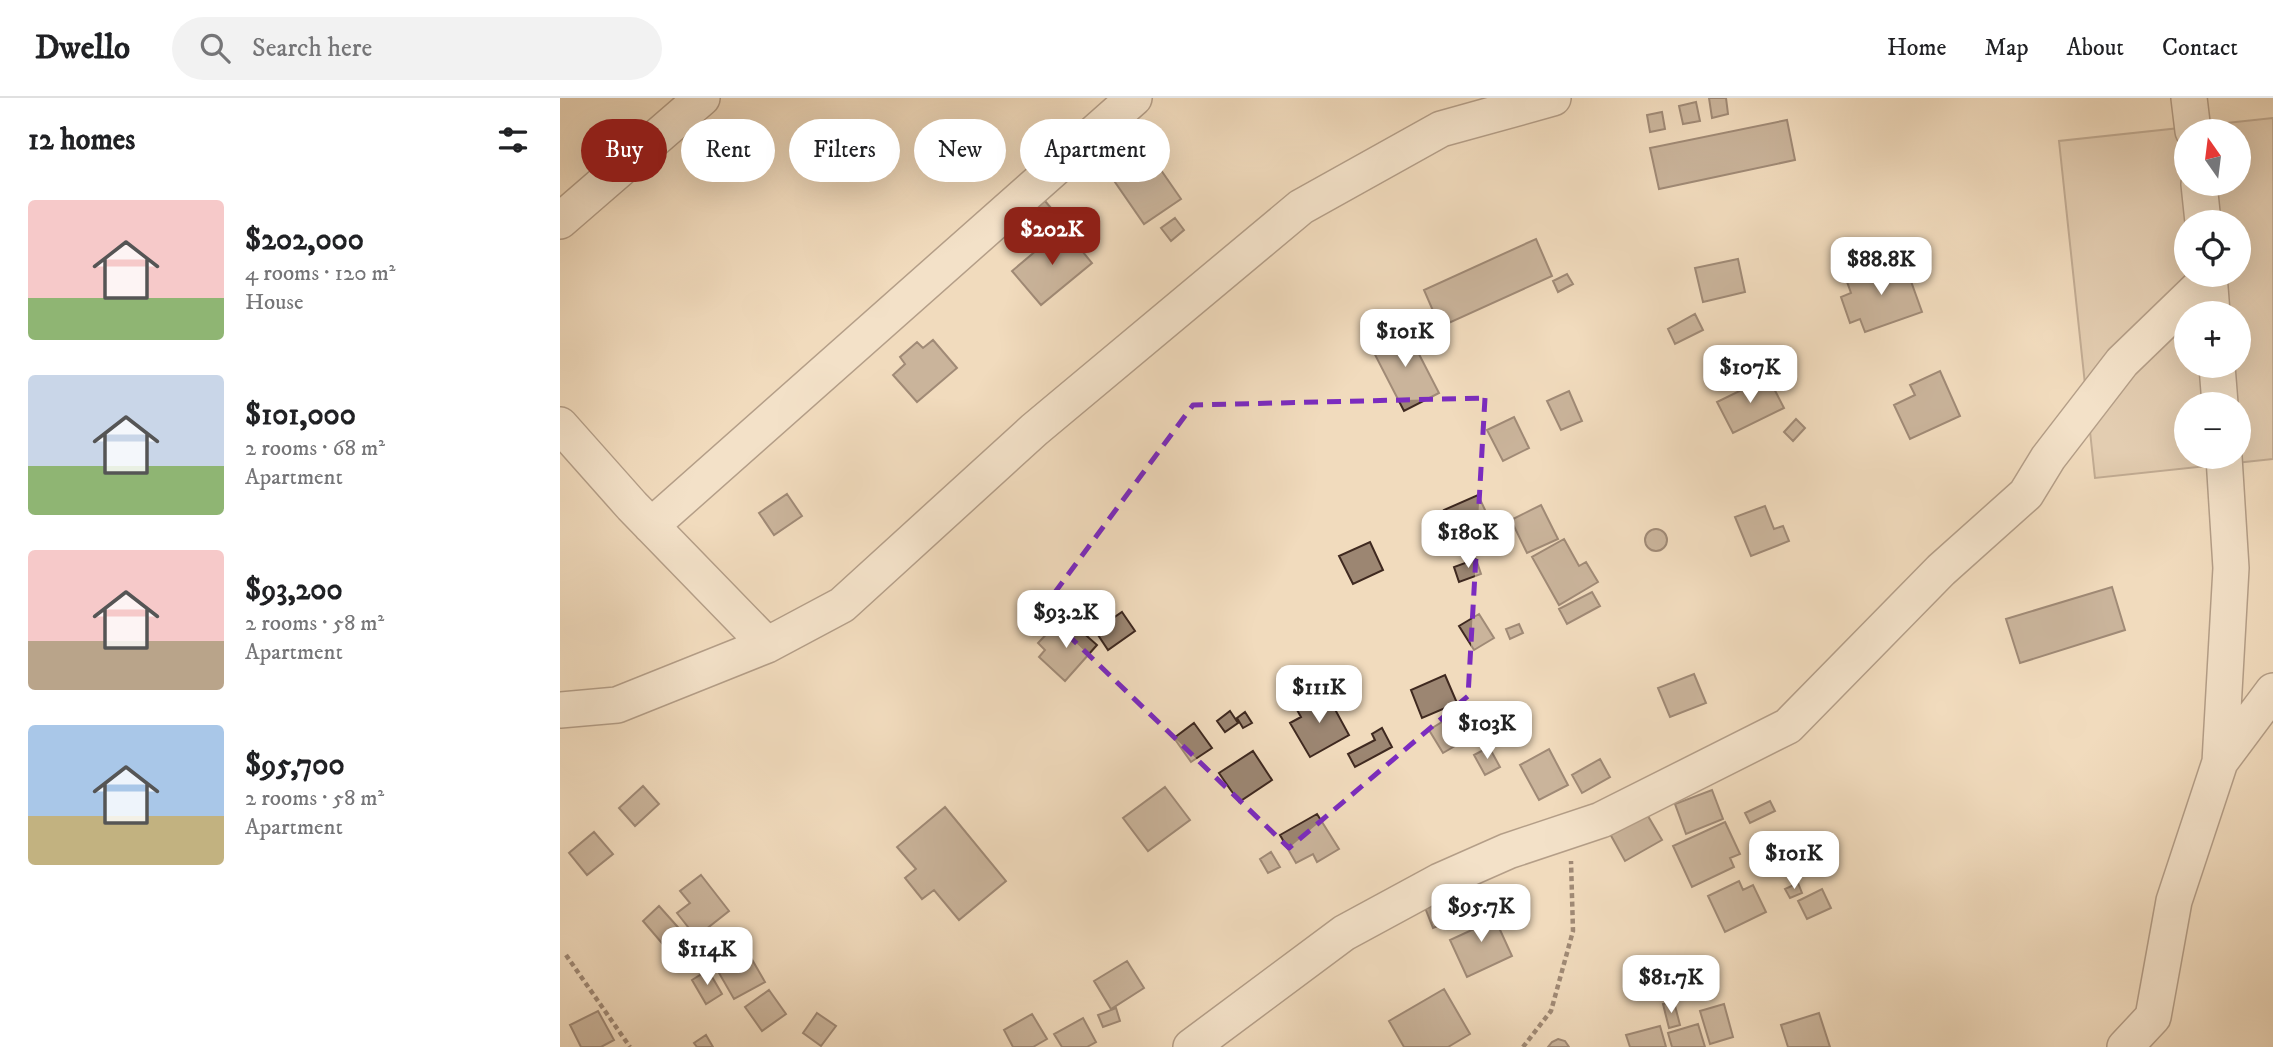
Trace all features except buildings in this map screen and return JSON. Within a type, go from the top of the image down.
[{"type":"street","points":[[560,221],[702,98]]},
{"type":"street","points":[[651,526],[1134,98]]},
{"type":"street","points":[[560,710],[617,705],[766,645],[842,605],[1034,430],[1301,207],[1441,129],[1553,98]]},
{"type":"street","points":[[2189,98],[2192,119]]},
{"type":"street","points":[[1191,1047],[1344,933],[1440,881],[1508,851],[1601,820],[1788,726],[1941,570],[2026,494],[2048,458],[2122,362],[2198,287]]},
{"type":"street","points":[[560,425],[651,526],[766,645]]},
{"type":"street","points":[[2125,1047],[2153,1032],[2174,901],[2220,762],[2231,568],[2225,469]]},
{"type":"street","points":[[2220,762],[2273,691]]},
{"type":"path","points":[[1523,1047],[1551,1011],[1573,931],[1569,831]]},
{"type":"path","points":[[566,955],[630,1047]]},
{"type":"highlighted area","points":[[1485,398],[1468,696],[1289,848],[1042,610],[1193,405]]},
{"type":"shaded area","points":[[2273,118],[2273,459],[2251,461],[2251,392],[2174,392],[2174,469],[2179,469],[2095,478],[2059,141],[2174,129],[2174,196],[2251,196],[2251,120]]}]
